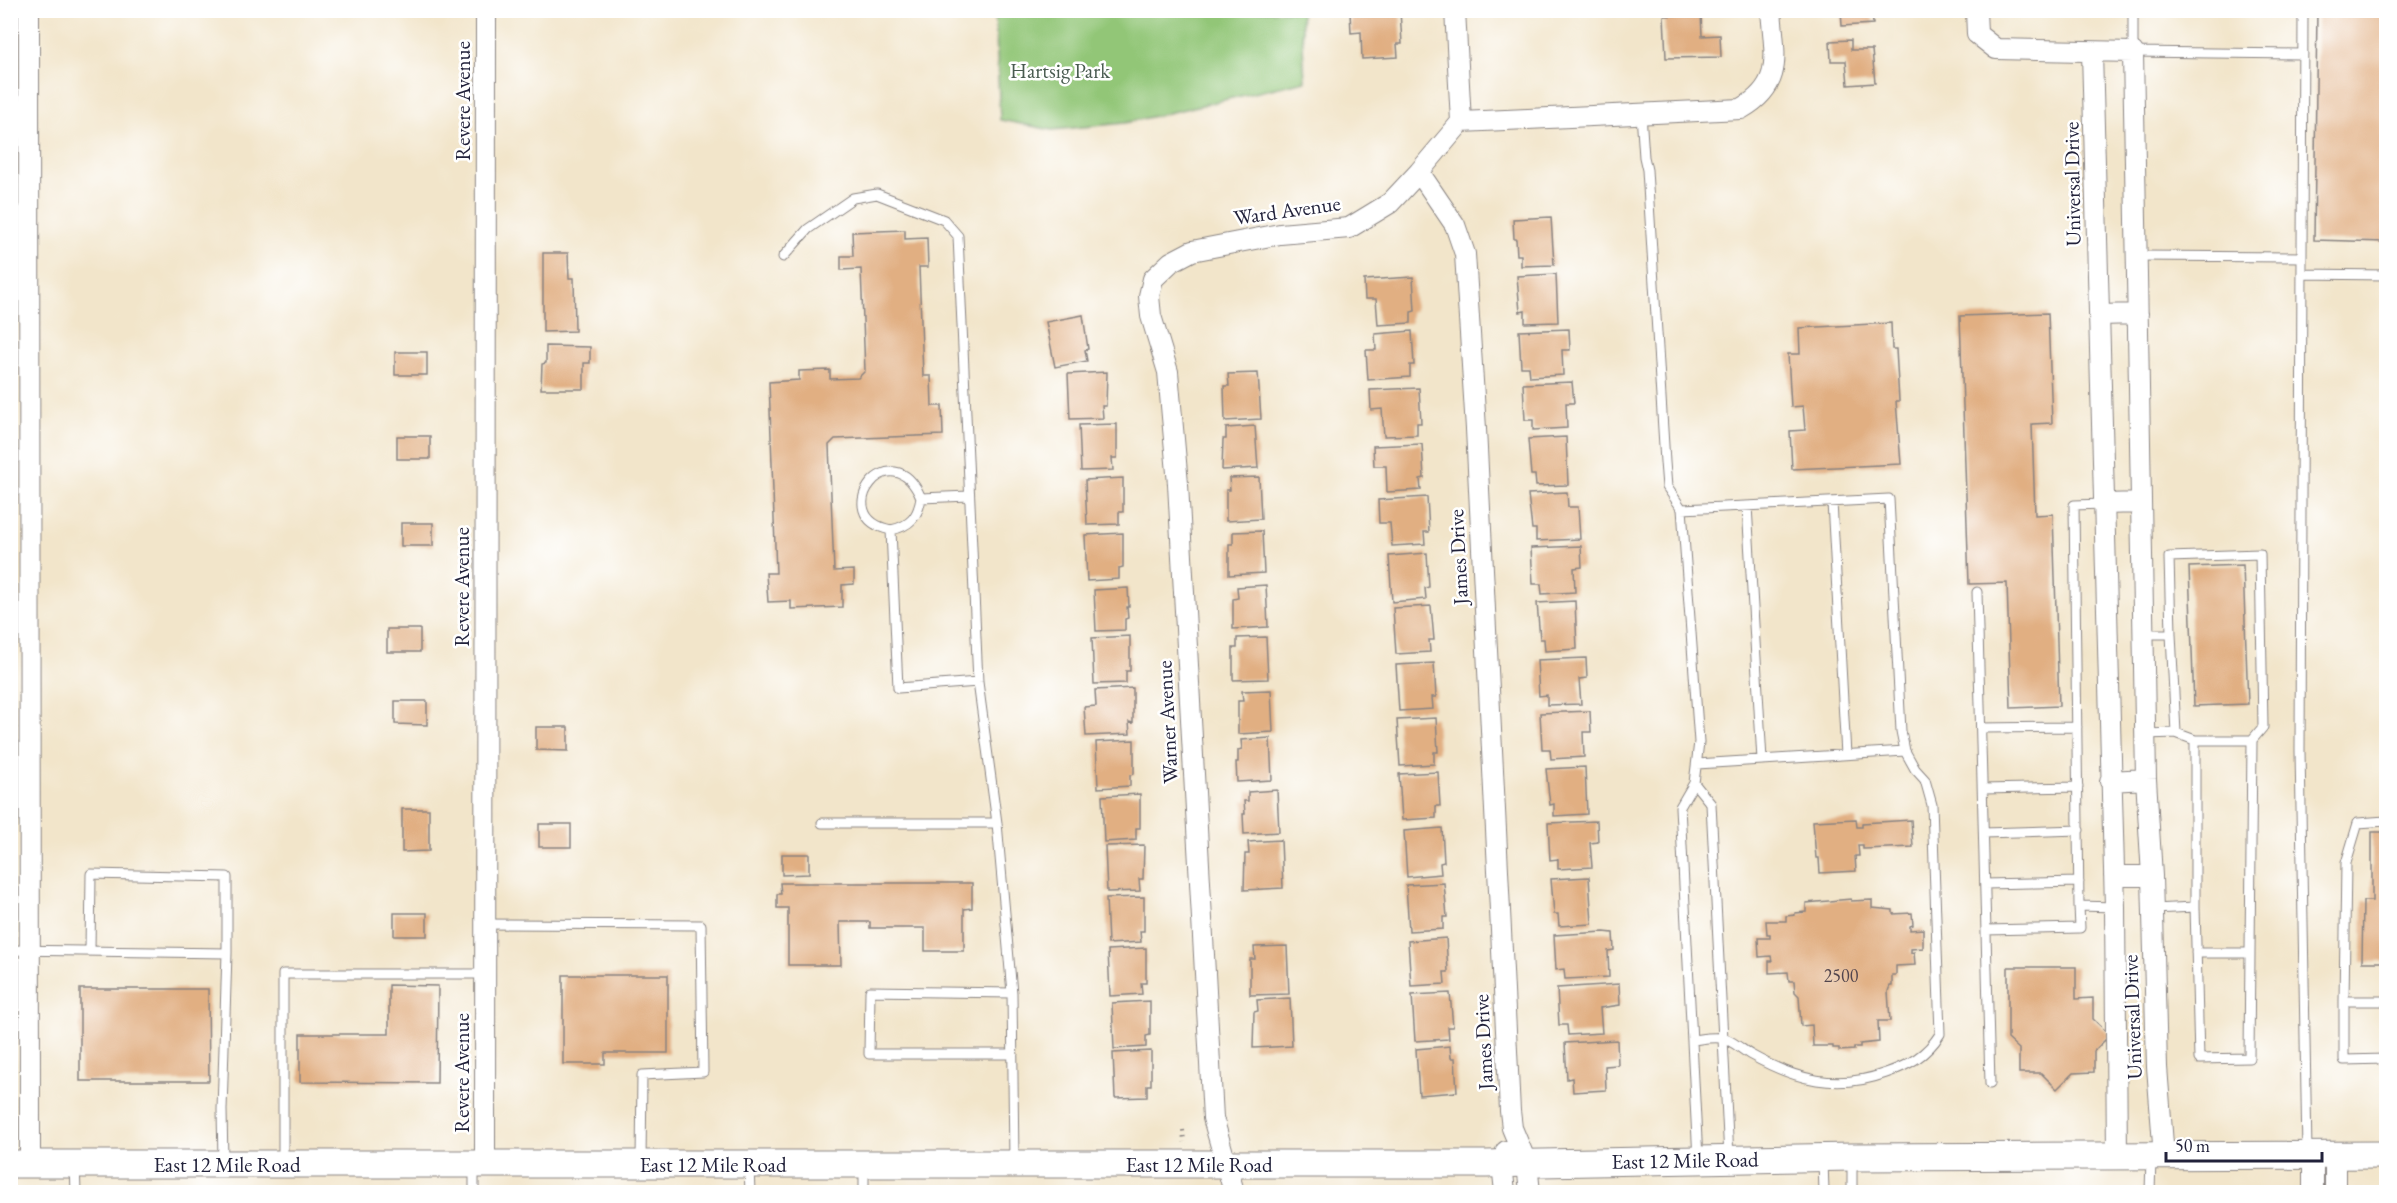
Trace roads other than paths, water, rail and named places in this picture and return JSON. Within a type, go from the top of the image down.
[{"type":"main road","name":"East 12 Mile Road","points":[[20,1163],[1515,1164],[1852,1157],[2386,1155]]},
{"type":"street","points":[[20,1163],[29,10]]},
{"type":"street","name":"Revere Avenue","points":[[479,1163],[485,974],[486,10]]},
{"type":"street","points":[[1419,172],[1461,122],[1455,10]]},
{"type":"street","points":[[1461,122],[1741,109],[1766,91],[1772,78],[1774,62],[1771,10]]},
{"type":"street","points":[[1976,10],[1977,34],[1996,49],[2133,52]]},
{"type":"street","name":"Universal Drive","points":[[2098,52],[2099,315],[2115,907],[2117,1156]]},
{"type":"street","name":"Universal Drive","points":[[2133,52],[2146,779],[2152,876],[2158,1157]]},
{"type":"street","name":"Ward Avenue","points":[[1153,279],[1171,262],[1192,251],[1280,234],[1349,228],[1390,203],[1419,172]]},
{"type":"street","name":"James Drive","points":[[1419,172],[1455,225],[1465,254],[1476,418],[1512,1128],[1515,1164],[1530,1192]]},
{"type":"street","name":"Warner Avenue","points":[[1153,279],[1149,296],[1151,316],[1168,372],[1178,484],[1213,1118],[1234,1192]]},
{"type":"street","points":[[2099,315],[2138,314]]},
{"type":"street","points":[[2103,504],[2141,503]]},
{"type":"street","points":[[2110,781],[2146,779]]},
{"type":"street","points":[[2114,876],[2152,876]]},
{"type":"street","points":[[2313,1192],[2318,1155]]},
{"type":"street","points":[[2318,1155],[2335,1192]]},
{"type":"street","name":"James Drive","points":[[1505,1192],[1515,1164]]},
{"type":"lane","points":[[2133,10],[2133,52],[2303,54]]},
{"type":"lane","points":[[2303,10],[2300,751],[2318,1155]]},
{"type":"lane","points":[[1641,114],[1647,170],[1667,487],[1682,509],[1699,742],[1694,783],[1680,807],[1698,1160]]},
{"type":"lane","points":[[783,257],[808,229],[853,198],[877,194],[944,220],[958,236],[978,682],[997,823],[1012,993],[1014,1164]]},
{"type":"lane","points":[[2137,256],[2302,257]]},
{"type":"lane","points":[[2302,274],[2386,275]]},
{"type":"lane","points":[[897,472],[914,482],[921,498],[919,510],[913,520],[903,527],[891,530],[871,521],[864,510],[863,502],[870,481],[881,474],[897,472]]},
{"type":"lane","points":[[921,498],[969,496]]},
{"type":"lane","points":[[1682,509],[1889,499],[1901,731],[1905,751],[1915,769],[1925,780],[1932,805],[1940,1034],[1932,1047],[1908,1065],[1874,1078],[1845,1083],[1824,1082],[1781,1071],[1722,1038],[1692,1040]]},
{"type":"lane","points":[[1832,502],[1846,755]]},
{"type":"lane","points":[[1986,930],[2080,928],[2074,505],[2103,504]]},
{"type":"lane","points":[[1747,506],[1762,760]]},
{"type":"lane","points":[[891,530],[898,688],[978,682]]},
{"type":"lane","points":[[2176,733],[2169,556],[2260,554],[2263,727],[2252,740],[2249,1059],[2199,1059],[2195,907],[2195,740]]},
{"type":"lane","points":[[1977,592],[1990,1084]]},
{"type":"lane","points":[[2144,634],[2171,634]]},
{"type":"lane","points":[[1981,728],[2077,726]]},
{"type":"lane","points":[[2145,734],[2176,733],[2195,740],[2252,740]]},
{"type":"lane","points":[[1697,764],[1905,751]]},
{"type":"lane","points":[[1694,783],[1711,804],[1730,1159]]},
{"type":"lane","points":[[1983,789],[2078,787]]},
{"type":"lane","points":[[2386,821],[2358,823],[2346,863],[2344,1060],[2386,1059]]},
{"type":"lane","points":[[822,823],[997,823]]},
{"type":"lane","points":[[1984,833],[2079,830]]},
{"type":"lane","points":[[90,951],[91,874],[227,877],[223,1164]]},
{"type":"lane","points":[[1985,884],[2079,882]]},
{"type":"lane","points":[[2079,906],[2115,907]]},
{"type":"lane","points":[[2153,909],[2195,907]]},
{"type":"lane","points":[[485,924],[701,925],[703,1072],[642,1075],[640,1164]]},
{"type":"lane","points":[[20,950],[227,953]]},
{"type":"lane","points":[[2196,953],[2250,953]]},
{"type":"lane","points":[[283,1164],[283,974],[485,974]]},
{"type":"lane","points":[[1012,993],[870,991],[869,1053],[1013,1054]]},
{"type":"lane","points":[[2344,1001],[2386,1001]]},
{"type":"lane","points":[[1852,1157],[1852,1192]]},
{"type":"lane","points":[[2150,1192],[2158,1157]]},
{"type":"lane","points":[[1823,1158],[1824,1192]]},
{"type":"lane","points":[[75,1163],[76,1192]]},
{"type":"lane","points":[[474,1192],[479,1163]]},
{"type":"lane","points":[[864,1164],[864,1192]]},
{"type":"lane","points":[[749,1165],[750,1192]]},
{"type":"park label","name":"Hartsig Park","points":[[1060,70]]}]
